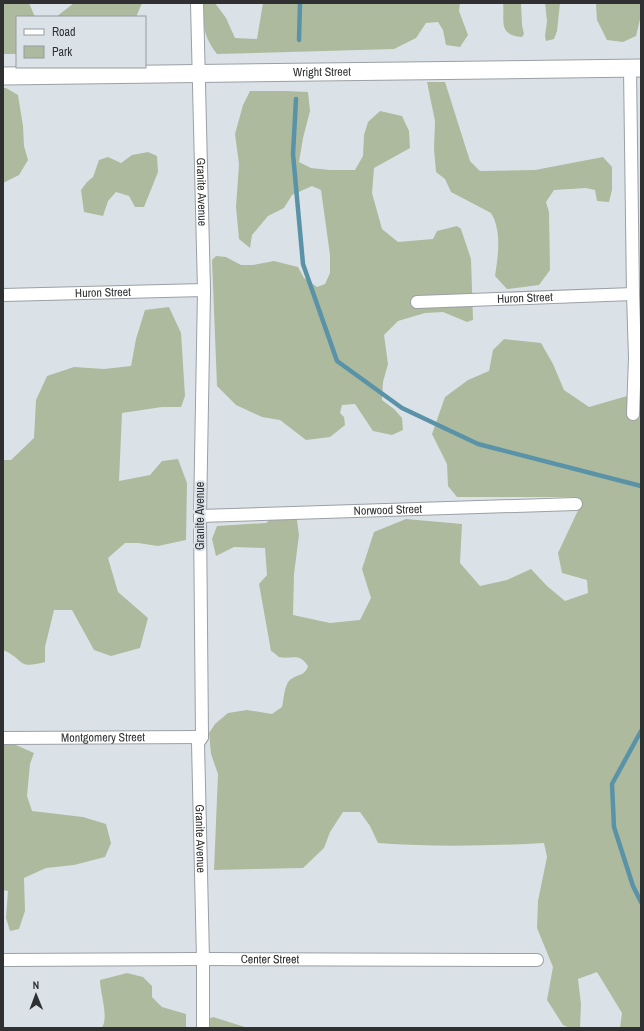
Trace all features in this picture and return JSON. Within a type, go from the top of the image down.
[{"type":"main road","name":"Wright Street","points":[[3,76],[636,68]]},
{"type":"street","name":"Granite Avenue","points":[[197,3],[204,290],[200,516],[202,737],[198,742],[203,959],[202,1028]]},
{"type":"street","points":[[633,414],[635,358],[633,294],[636,68]]},
{"type":"street","name":"Huron Street","points":[[3,295],[204,290]]},
{"type":"street","name":"Huron Street","points":[[417,302],[633,294]]},
{"type":"street","name":"Norwood Street","points":[[200,516],[576,504]]},
{"type":"street","name":"Montgomery Street","points":[[3,738],[202,737]]},
{"type":"street","name":"Center Street","points":[[3,960],[537,960]]},
{"type":"green space","points":[[3,3],[29,3],[35,16],[16,16],[16,54],[3,54]]},
{"type":"green space","points":[[74,3],[142,3],[136,16],[57,16]]},
{"type":"green space","points":[[215,3],[226,18],[235,38],[257,39],[263,3],[460,3],[459,11],[468,35],[460,47],[446,45],[443,30],[438,22],[426,23],[416,38],[394,49],[217,54],[206,36],[204,4]]},
{"type":"green space","points":[[503,3],[521,3],[524,34],[522,37],[514,36],[506,30],[503,21]]},
{"type":"green space","points":[[545,3],[560,3],[557,31],[554,39],[546,41],[545,36],[547,21]]},
{"type":"green space","points":[[641,3],[641,15],[636,36],[623,42],[607,40],[597,20],[596,4]]},
{"type":"green space","points":[[427,82],[445,82],[470,161],[480,171],[535,170],[603,157],[612,167],[612,190],[609,202],[597,201],[595,190],[586,188],[554,190],[546,202],[549,212],[550,270],[539,285],[507,289],[495,276],[498,236],[497,228],[491,213],[451,192],[445,179],[436,172],[434,149],[435,121]]},
{"type":"green space","points":[[3,88],[6,88],[18,95],[23,126],[24,146],[28,160],[19,175],[3,183]]},
{"type":"green space","points":[[250,91],[308,92],[310,111],[299,162],[311,168],[355,170],[363,156],[364,135],[368,122],[380,111],[402,116],[409,131],[410,148],[374,168],[372,193],[382,229],[398,242],[433,239],[437,231],[457,226],[461,229],[471,259],[473,320],[467,322],[443,312],[425,313],[398,321],[384,335],[388,364],[383,382],[382,400],[394,409],[402,418],[403,430],[392,435],[373,431],[355,404],[342,405],[340,413],[344,417],[345,425],[330,437],[306,440],[280,420],[262,417],[236,405],[217,386],[212,260],[216,256],[226,257],[241,265],[253,265],[274,261],[298,267],[304,278],[317,287],[325,284],[330,273],[330,255],[321,190],[312,186],[292,195],[284,208],[268,216],[252,235],[250,248],[239,239],[236,207],[239,164],[235,134],[243,105]]},
{"type":"green space","points":[[148,152],[157,156],[158,172],[144,207],[135,207],[129,196],[116,192],[108,201],[103,216],[84,212],[81,190],[93,177],[99,160],[108,157],[121,163],[132,155]]},
{"type":"green space","points":[[169,307],[181,333],[185,396],[181,407],[162,407],[122,413],[119,481],[150,475],[162,461],[178,459],[187,483],[186,540],[158,546],[125,543],[108,558],[118,592],[148,618],[140,648],[111,656],[94,650],[72,610],[54,610],[45,647],[45,662],[29,665],[25,664],[10,653],[3,650],[3,460],[11,460],[34,438],[36,400],[47,376],[74,367],[104,369],[131,366],[136,339],[145,310]]},
{"type":"green space","points":[[504,339],[541,343],[553,364],[564,390],[589,407],[641,392],[641,1028],[620,1028],[622,1013],[597,972],[578,979],[581,1004],[580,1028],[570,1028],[563,1025],[547,1000],[553,967],[537,928],[538,901],[547,857],[544,843],[461,846],[378,843],[370,826],[360,812],[343,812],[330,832],[324,848],[303,868],[214,870],[218,774],[211,754],[209,733],[215,724],[228,713],[247,710],[272,714],[282,707],[289,681],[305,672],[308,666],[301,659],[295,657],[279,657],[271,651],[259,584],[267,575],[265,548],[234,547],[216,556],[212,539],[217,526],[266,523],[273,517],[285,516],[297,520],[299,535],[294,574],[293,615],[330,623],[360,620],[371,598],[362,569],[374,532],[406,519],[462,524],[460,563],[480,586],[507,580],[531,569],[547,586],[565,601],[588,593],[587,580],[562,573],[558,553],[581,504],[573,497],[457,497],[448,486],[447,464],[432,434],[445,397],[468,380],[489,371],[493,350]]},
{"type":"green space","points":[[3,744],[16,745],[34,753],[30,764],[27,796],[32,811],[83,817],[106,824],[111,843],[105,857],[74,865],[46,868],[24,878],[25,911],[19,929],[10,931],[6,918],[8,891],[3,890]]},
{"type":"green space","points":[[127,973],[143,977],[152,986],[152,997],[162,1007],[186,1014],[186,1028],[102,1028],[105,1017],[100,980]]},
{"type":"green space","points":[[213,1017],[248,1028],[206,1028],[207,1020]]},
{"type":"waterway","points":[[299,40],[300,3]]},
{"type":"waterway","points":[[296,99],[293,154],[303,264],[337,361],[402,408],[478,444],[641,486]]},
{"type":"waterway","points":[[641,731],[612,784],[614,827],[633,886],[641,902]]}]
